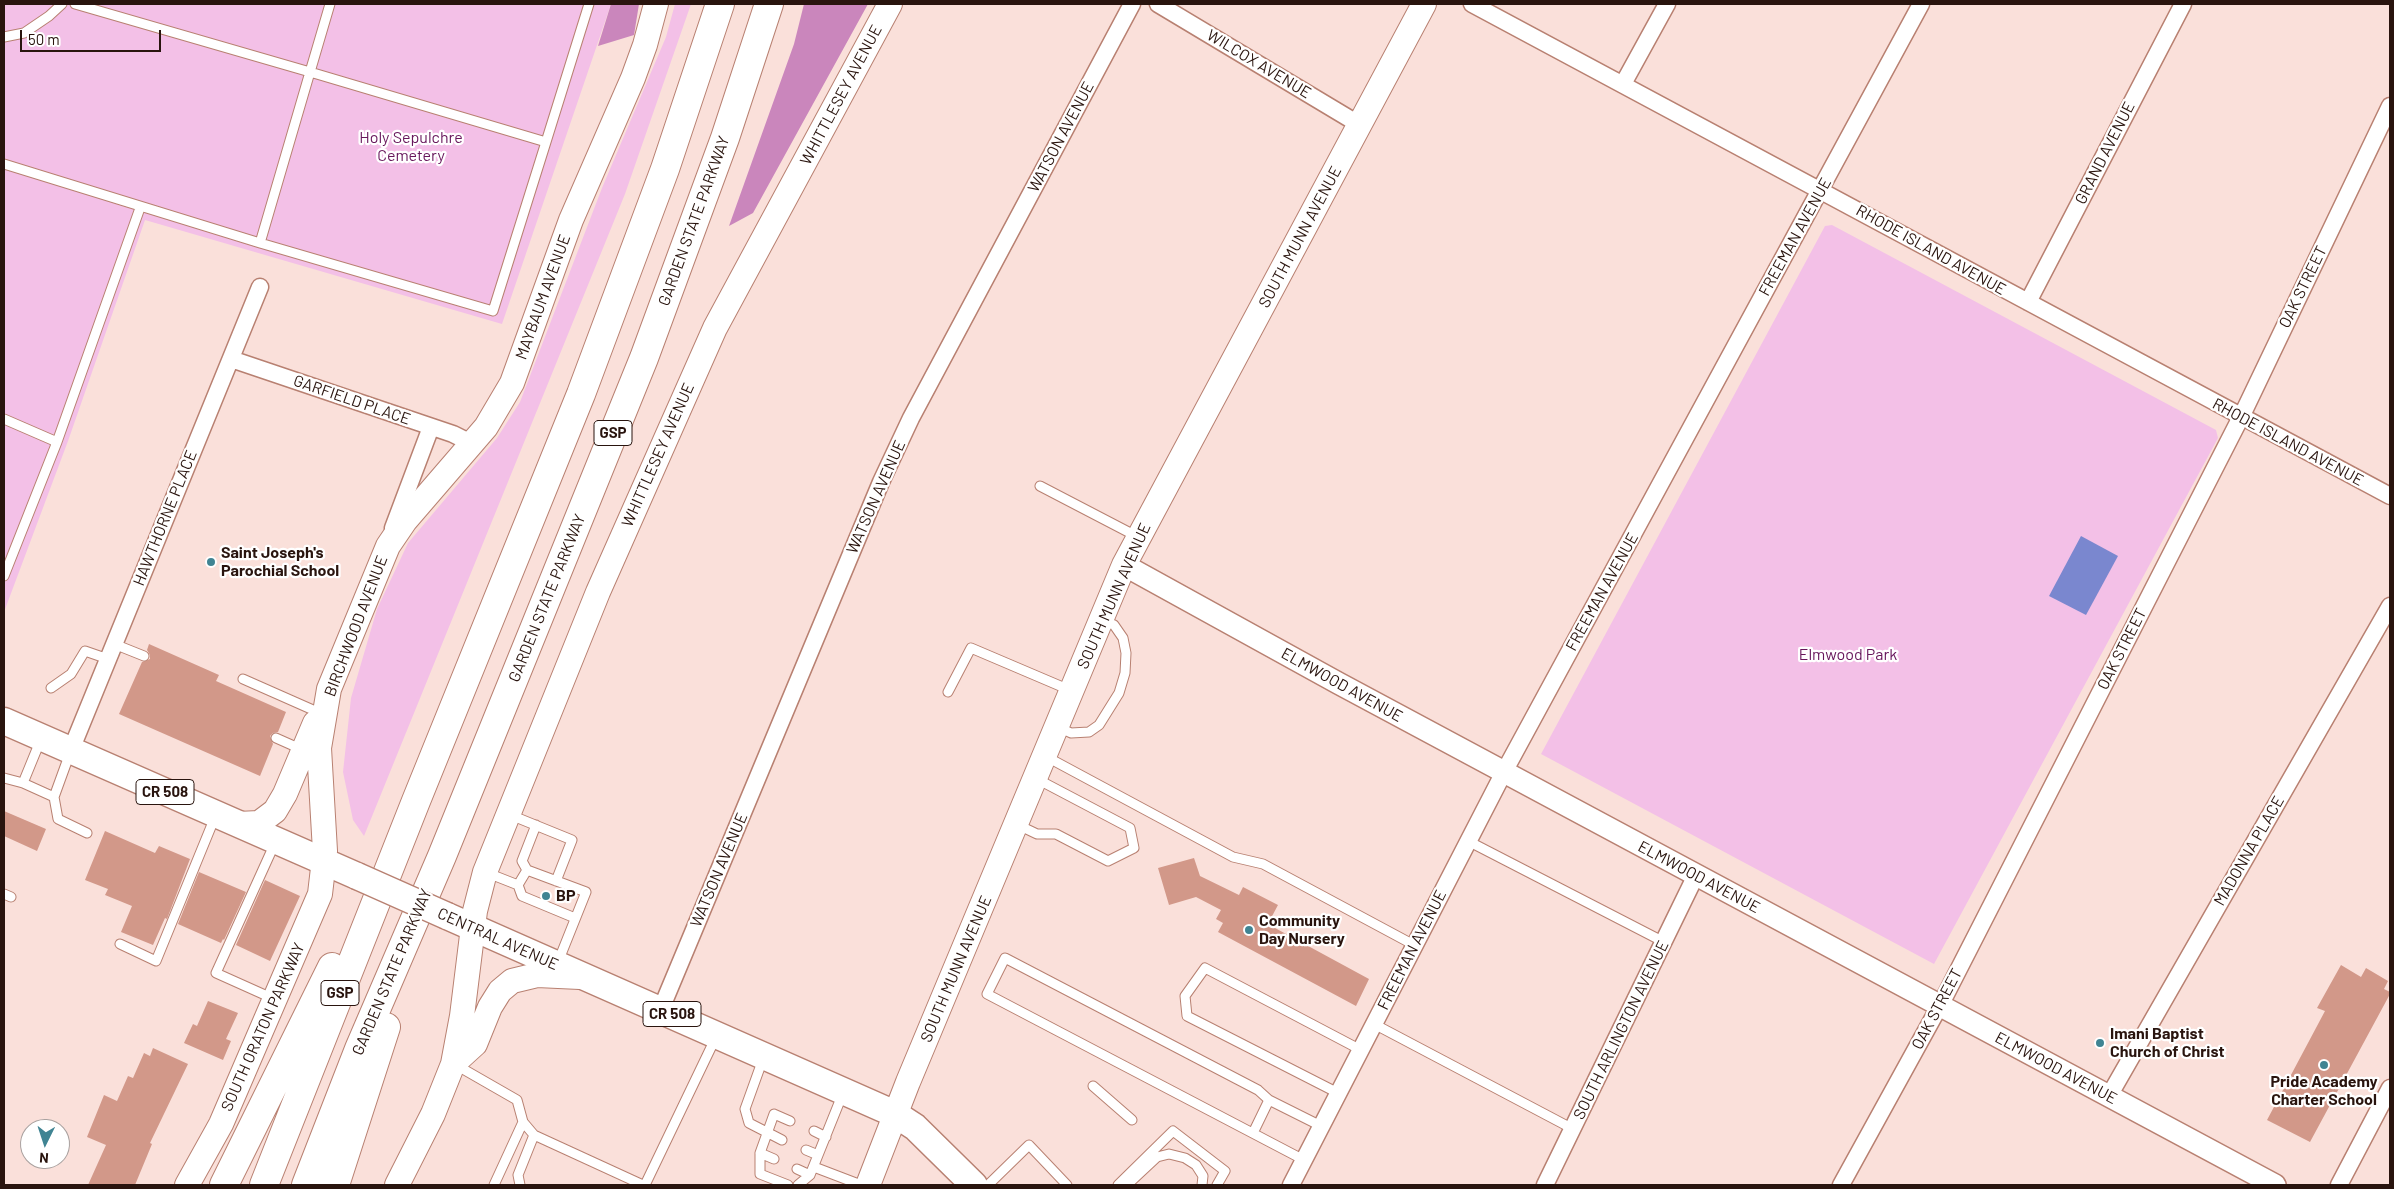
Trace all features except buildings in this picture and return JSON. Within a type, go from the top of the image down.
[{"type":"highway","name":"GSP","points":[[264,1185],[416,800],[582,394],[665,169],[720,4]]},
{"type":"highway","name":"GARDEN STATE PARKWAY","points":[[306,1185],[359,1049],[442,856],[666,299],[724,138],[769,4]]},
{"type":"highway","points":[[224,1185],[416,800]]},
{"type":"highway","points":[[335,1185],[442,856]]},
{"type":"main road","name":"MAYBAUM AVENUE","points":[[380,563],[405,520],[473,444],[495,413],[512,383],[571,220],[633,78],[645,45],[656,4]]},
{"type":"main road","name":"WHITTLESEY AVENUE","points":[[472,927],[477,897],[484,872],[610,563],[715,328],[890,4]]},
{"type":"main road","name":"SOUTH MUNN AVENUE","points":[[868,1185],[895,1114],[1124,564],[1424,4]]},
{"type":"main road","name":"BIRCHWOOD AVENUE","points":[[325,863],[320,748],[329,689],[380,563]]},
{"type":"main road","points":[[227,819],[259,823],[275,811],[285,794],[329,689]]},
{"type":"main road","name":"CENTRAL AVENUE","points":[[4,721],[717,1034],[843,1093],[871,1102],[895,1114],[914,1127],[974,1185]]},
{"type":"main road","name":"SOUTH ORATON PARKWAY","points":[[187,1185],[221,1124],[317,903],[325,863]]},
{"type":"main road","points":[[397,1185],[433,1114],[453,1064],[464,1008],[472,927]]},
{"type":"main road","points":[[453,1064],[475,1044],[490,1006],[500,991],[512,981],[537,975],[568,975],[588,978]]},
{"type":"street","name":"WATSON AVENUE","points":[[660,1009],[881,482],[911,418],[1132,4]]},
{"type":"street","name":"WILCOX AVENUE","points":[[1158,4],[1360,125]]},
{"type":"street","name":"RHODE ISLAND AVENUE","points":[[1472,4],[2390,496]]},
{"type":"street","points":[[1623,84],[1667,4]]},
{"type":"street","name":"FREEMAN AVENUE","points":[[1291,1185],[1504,772],[1921,4]]},
{"type":"street","name":"GRAND AVENUE","points":[[2028,302],[2183,4]]},
{"type":"street","name":"OAK STREET","points":[[1841,1185],[1940,1006],[2241,417],[2390,106]]},
{"type":"street","name":"HAWTHORNE PLACE","points":[[71,750],[260,287]]},
{"type":"street","name":"GARFIELD PLACE","points":[[230,359],[453,434],[473,444]]},
{"type":"street","name":"BIRCHWOOD AVENUE","points":[[380,563],[431,427]]},
{"type":"street","name":"ELMWOOD AVENUE","points":[[1124,564],[1338,683],[2274,1185]]},
{"type":"street","name":"MADONNA PLACE","points":[[2109,1096],[2390,606]]},
{"type":"street","name":"SOUTH ARLINGTON AVENUE","points":[[1545,1185],[1696,875]]},
{"type":"street","points":[[2339,1185],[2390,1088]]},
{"type":"lane","points":[[4,37],[24,33],[49,16],[62,4]]},
{"type":"lane","points":[[75,4],[546,142]]},
{"type":"lane","points":[[260,243],[330,4]]},
{"type":"lane","points":[[4,164],[140,208],[494,310],[589,4]]},
{"type":"lane","points":[[4,576],[56,442],[140,208]]},
{"type":"lane","points":[[4,419],[56,442]]},
{"type":"lane","points":[[1040,486],[1138,537]]},
{"type":"lane","points":[[1057,727],[1071,733],[1089,732],[1099,725],[1119,692],[1125,672],[1123,638],[1114,625],[1101,620]]},
{"type":"lane","points":[[948,692],[971,648],[1072,691]]},
{"type":"lane","points":[[51,688],[71,674],[85,651],[111,651],[144,656]]},
{"type":"lane","points":[[243,679],[320,712]]},
{"type":"lane","points":[[23,783],[41,738]]},
{"type":"lane","points":[[276,738],[303,751]]},
{"type":"lane","points":[[71,750],[54,796],[58,819],[87,833]]},
{"type":"lane","points":[[1045,755],[1233,857],[1263,864],[1414,945]]},
{"type":"lane","points":[[4,778],[23,783],[54,796]]},
{"type":"lane","points":[[1016,824],[1037,834],[1056,834],[1108,860],[1134,848],[1130,828],[1036,778]]},
{"type":"lane","points":[[508,814],[572,840],[556,881]]},
{"type":"lane","points":[[120,944],[156,961],[227,819]]},
{"type":"lane","points":[[536,825],[522,861],[527,870],[586,892],[557,964]]},
{"type":"lane","points":[[1468,840],[1664,942]]},
{"type":"lane","points":[[274,1000],[216,973],[276,841]]},
{"type":"lane","points":[[518,886],[527,870]]},
{"type":"lane","points":[[484,872],[518,886],[522,896],[575,918]]},
{"type":"lane","points":[[1304,1160],[987,994],[1005,958],[1258,1090],[1269,1100],[1321,1126]]},
{"type":"lane","points":[[1338,1093],[1187,1016],[1185,996],[1205,968],[1361,1050]]},
{"type":"lane","points":[[1374,1024],[1573,1129]]},
{"type":"lane","points":[[453,1064],[516,1100],[523,1122],[534,1135],[644,1185],[717,1034]]},
{"type":"lane","points":[[764,1055],[745,1109],[749,1122],[767,1134],[782,1140]]},
{"type":"lane","points":[[1092,1086],[1132,1120]]},
{"type":"lane","points":[[798,1185],[812,1171],[843,1093]]},
{"type":"lane","points":[[1253,1133],[1269,1100]]},
{"type":"lane","points":[[788,1185],[760,1174],[760,1153],[774,1114],[790,1121]]},
{"type":"lane","points":[[494,1185],[523,1122]]},
{"type":"lane","points":[[814,1131],[826,1137]]},
{"type":"lane","points":[[1118,1185],[1173,1132],[1225,1170],[1217,1185]]},
{"type":"lane","points":[[520,1185],[518,1175],[534,1135]]},
{"type":"lane","points":[[988,1185],[1029,1145],[1067,1185]]},
{"type":"lane","points":[[806,1150],[818,1155]]},
{"type":"lane","points":[[760,1153],[774,1159]]},
{"type":"lane","points":[[1127,1185],[1157,1157],[1169,1154],[1185,1158],[1196,1165],[1203,1176],[1202,1185]]},
{"type":"lane","points":[[797,1169],[812,1171],[861,1185]]},
{"type":"green space","name":"Holy Sepulchre Cemetery","points":[[4,4],[611,4],[502,324],[145,220],[68,441],[4,612]]},
{"type":"green space","points":[[675,4],[691,4],[625,194],[364,836],[353,820],[343,772],[351,698],[377,609],[408,543],[497,438],[520,402],[602,188],[666,37]]},
{"type":"green space","name":"Elmwood Park","points":[[1832,225],[2216,430],[2218,438],[1934,964],[1541,754],[1825,226]]},
{"type":"shaded area","points":[[611,4],[639,4],[634,35],[598,46]]},
{"type":"shaded area","points":[[804,4],[868,4],[753,213],[729,226],[794,44]]},
{"type":"water","points":[[2081,536],[2118,556],[2086,615],[2049,596]]},
{"type":"place","name":"Saint Joseph's Parochial School","points":[[211,562]]},
{"type":"place","name":"BP","points":[[546,896]]},
{"type":"place","name":"Community Day Nursery","points":[[1249,930]]},
{"type":"place","name":"Imani Baptist Church of Christ","points":[[2100,1043]]},
{"type":"place","name":"Pride Academy Charter School","points":[[2324,1065]]}]
